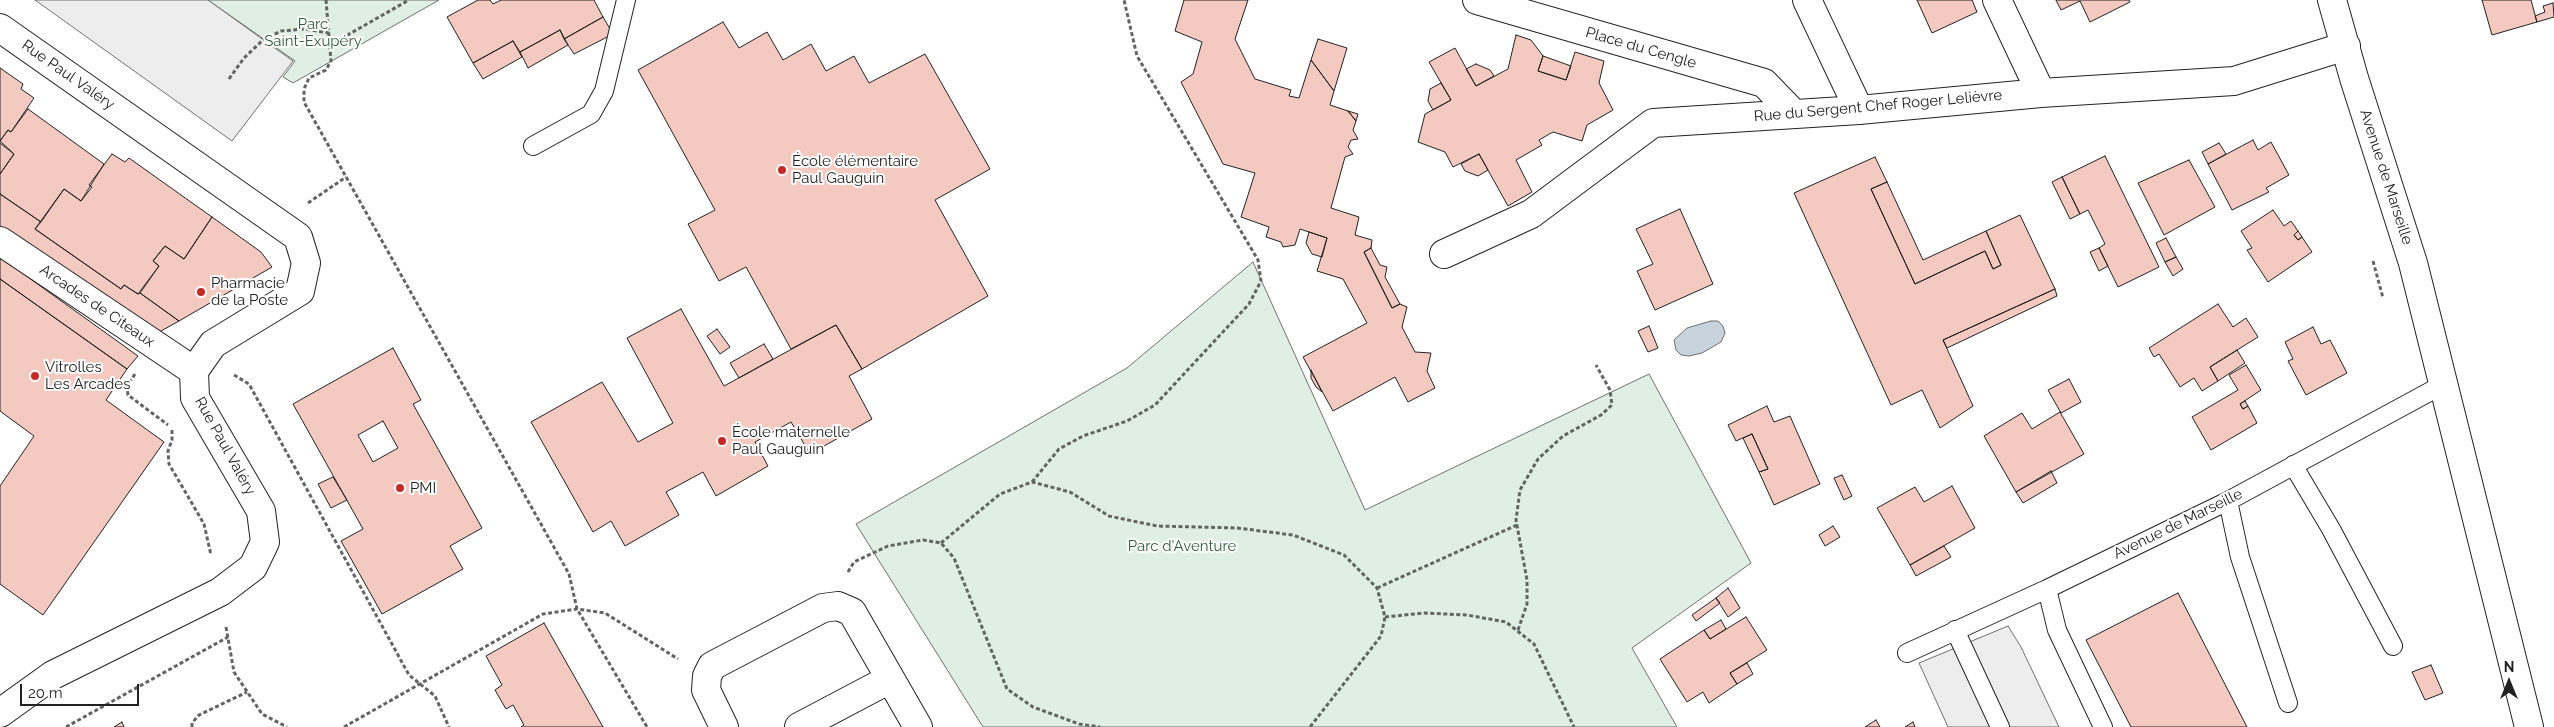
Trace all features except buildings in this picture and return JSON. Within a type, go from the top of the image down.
[{"type":"street","name":"Place du Cengle","points":[[1477,0],[1764,83],[1794,114]]},
{"type":"street","points":[[1808,0],[1859,110]]},
{"type":"street","points":[[1997,0],[2041,92]]},
{"type":"street","name":"Avenue de Marseille","points":[[2332,0],[2414,263],[2529,727]]},
{"type":"street","name":"Rue Paul Valéry","points":[[0,28],[298,236],[306,263],[300,291],[213,344],[194,371],[195,398],[262,511],[265,542],[253,567],[220,592],[53,675],[0,713]]},
{"type":"street","name":"Rue du Sergent Chef Roger Lelièvre","points":[[1444,254],[1531,214],[1653,123],[1859,110],[2041,92],[2234,81],[2346,46]]},
{"type":"street","name":"Arcades de Citeaux","points":[[0,241],[194,371]]},
{"type":"street","points":[[724,727],[706,690],[706,676],[712,666],[823,608],[838,606],[852,612],[918,727]]},
{"type":"street","points":[[799,727],[890,679]]},
{"type":"lane","points":[[533,146],[591,114],[604,91],[626,0]]},
{"type":"lane","name":"Avenue de Marseille","points":[[1907,653],[2047,589],[2228,501],[2444,384]]},
{"type":"lane","points":[[2293,465],[2331,529],[2393,646]]},
{"type":"lane","points":[[2228,501],[2240,557],[2288,703]]},
{"type":"lane","points":[[2047,589],[2056,630],[2103,727]]},
{"type":"lane","points":[[1956,630],[2000,727]]},
{"type":"path","points":[[326,0],[331,61],[326,70],[309,78],[304,89],[304,102],[568,574],[577,609],[647,727]]},
{"type":"path","points":[[330,45],[409,0]]},
{"type":"path","points":[[941,543],[1000,494],[1032,482],[1059,449],[1083,436],[1127,421],[1155,405],[1249,304],[1261,281],[1258,260],[1137,56],[1124,0]]},
{"type":"path","points":[[229,79],[244,58],[263,40],[281,31],[304,29],[329,33]]},
{"type":"path","points":[[279,223],[346,177]]},
{"type":"path","points":[[156,345],[127,386],[128,395],[172,429],[172,440],[168,451],[169,464],[204,524],[220,592],[234,672],[262,714],[286,727]]},
{"type":"path","points":[[1518,630],[1527,604],[1527,580],[1517,525],[1520,490],[1538,459],[1563,436],[1601,415],[1612,405],[1610,390],[1596,365]]},
{"type":"path","points":[[194,371],[232,373],[248,384],[409,675],[435,696],[450,727]]},
{"type":"path","points":[[1032,482],[1070,492],[1109,516],[1157,526],[1237,528],[1293,535],[1344,555],[1377,588],[1385,617],[1381,636],[1310,727]]},
{"type":"path","points":[[1377,588],[1517,525]]},
{"type":"path","points":[[838,606],[842,583],[854,562],[888,546],[923,540],[941,543],[954,558],[1007,689],[1033,707],[1079,724],[1100,727]]},
{"type":"path","points":[[344,727],[543,614],[577,609],[606,613],[706,676]]},
{"type":"path","points":[[1385,617],[1424,613],[1467,615],[1506,622],[1534,644],[1574,727]]},
{"type":"path","points":[[66,727],[228,637]]},
{"type":"path","points":[[192,727],[192,723],[199,714],[247,692]]},
{"type":"green space","name":"Parc Saint-Exupéry","points":[[208,0],[439,0],[293,83],[283,77],[295,61]]},
{"type":"green space","name":"Parc d'Aventure","points":[[1253,262],[1365,510],[1649,374],[1751,563],[1632,648],[1677,727],[983,727],[856,524],[1127,368]]},
{"type":"shaded area","points":[[35,0],[208,0],[293,61],[232,141]]},
{"type":"shaded area","points":[[1711,321],[1718,321],[1723,326],[1725,333],[1721,342],[1702,353],[1689,356],[1681,355],[1676,350],[1674,340],[1687,328]]},
{"type":"shaded area","points":[[2008,626],[2021,647],[2059,727],[1948,727],[1919,663]]},
{"type":"place","name":"École élémentaire Paul Gauguin","points":[[782,170]]},
{"type":"place","name":"Pharmacie de la Poste","points":[[201,292]]},
{"type":"place","name":"Vitrolles Les Arcades","points":[[35,376]]},
{"type":"place","name":"École maternelle Paul Gauguin","points":[[722,441]]},
{"type":"place","name":"PMI","points":[[400,488]]}]
